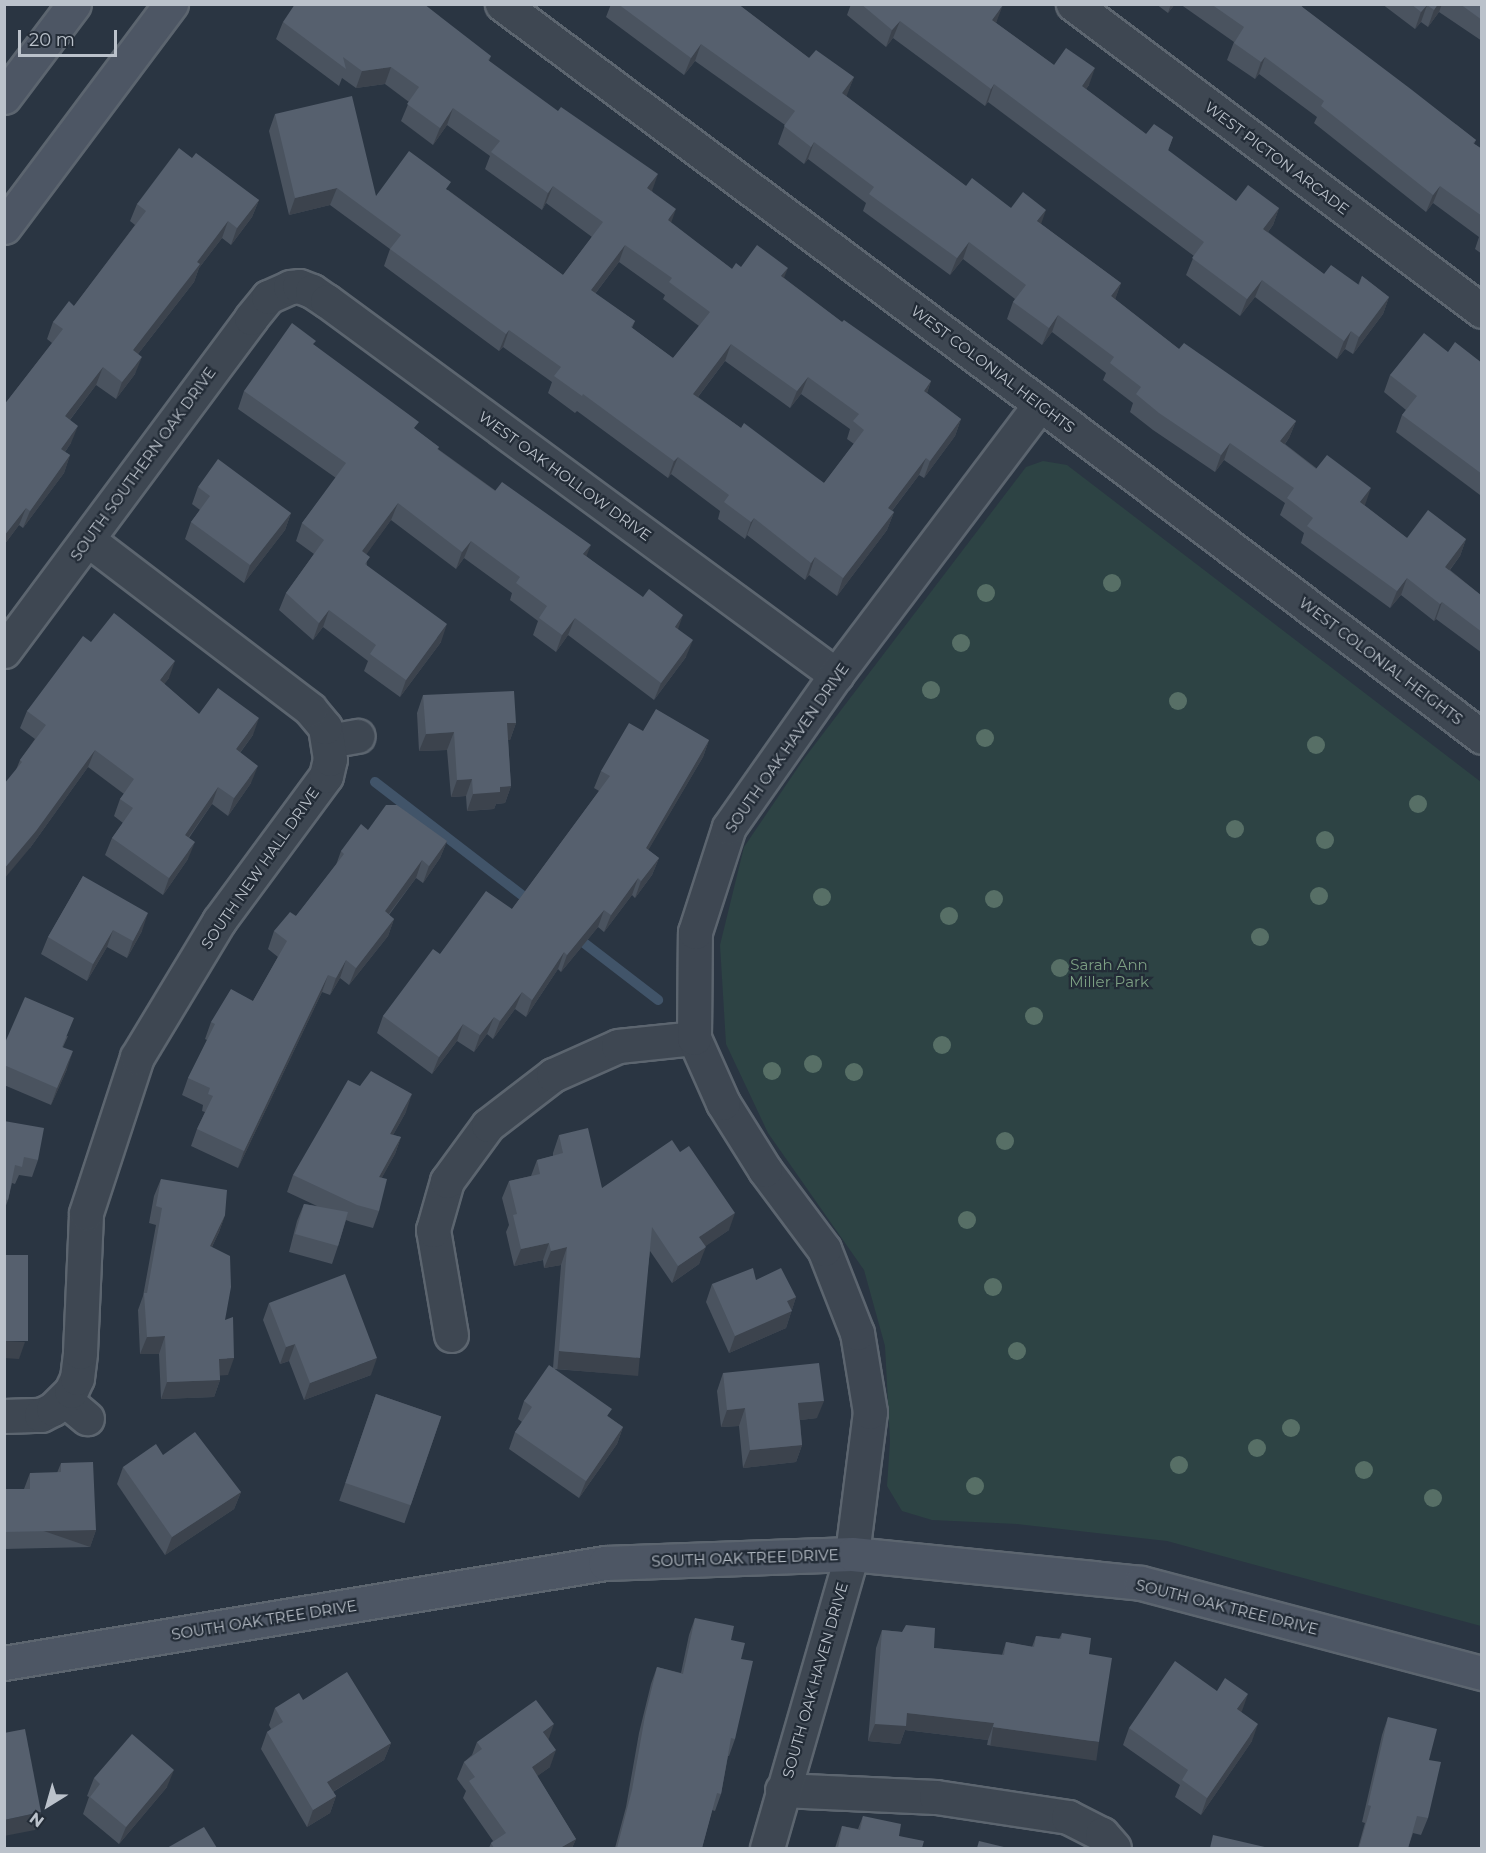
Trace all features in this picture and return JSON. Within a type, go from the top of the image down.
[{"type":"street","points":[[4,97],[74,4]]},
{"type":"street","points":[[4,226],[171,4]]},
{"type":"street","name":"WEST COLONIAL HEIGHTS","points":[[502,4],[1040,404],[1482,737]]},
{"type":"street","name":"WEST PICTON ARCADE","points":[[1073,4],[1482,311]]},
{"type":"street","name":"SOUTH SOUTHERN OAK DRIVE","points":[[4,651],[251,318],[286,276]]},
{"type":"street","name":"WEST OAK HOLLOW DRIVE","points":[[286,276],[327,301],[836,675]]},
{"type":"street","name":"SOUTH OAK HAVEN DRIVE","points":[[767,1848],[852,1554],[870,1412],[857,1333],[824,1249],[765,1170],[723,1103],[694,1038],[694,932],[729,827],[836,675],[1040,404]]},
{"type":"street","name":"SOUTH NEW HALL DRIVE","points":[[4,1416],[41,1415],[53,1409],[76,1409],[86,1213],[137,1057],[219,921],[326,776],[330,759],[343,739],[325,727],[310,709],[287,690],[88,540]]},
{"type":"street","points":[[452,1335],[433,1230],[447,1181],[488,1125],[553,1075],[618,1046],[694,1038]]},
{"type":"street","name":"SOUTH OAK TREE DRIVE","points":[[4,1663],[605,1563],[852,1554],[1140,1583],[1482,1673]]},
{"type":"street","points":[[782,1790],[936,1797],[1068,1817],[1101,1834],[1118,1839]]},
{"type":"green space","name":"Sarah Ann Miller Park","points":[[1043,461],[1067,465],[1481,782],[1481,1626],[1167,1541],[1017,1524],[932,1520],[902,1511],[887,1486],[890,1441],[885,1346],[864,1270],[768,1133],[726,1044],[720,945],[744,847],[803,760],[1026,467]]},
{"type":"building","points":[[295,4],[424,4],[491,56],[488,60],[558,111],[561,107],[658,174],[647,188],[676,209],[668,220],[732,269],[736,263],[741,267],[757,245],[788,268],[781,276],[842,322],[844,320],[931,381],[924,391],[961,419],[930,461],[926,458],[888,508],[894,512],[843,578],[815,557],[811,563],[754,518],[751,522],[724,502],[729,495],[678,457],[674,461],[583,394],[582,396],[554,376],[561,367],[509,330],[506,334],[390,249],[401,235],[337,188],[295,198],[275,114],[352,96],[376,196],[409,151],[451,182],[446,189],[563,275],[603,222],[553,186],[548,193],[491,152],[500,141],[453,108],[440,128],[407,104],[419,87],[391,67],[362,71],[343,57],[346,69],[283,22]],"holes":[[[625,245],[672,278],[669,282],[710,312],[673,358],[631,327],[635,321],[591,290]],[[731,344],[797,391],[808,377],[859,414],[853,421],[864,430],[824,483],[744,423],[741,428],[693,394]]]},
{"type":"building","points":[[618,4],[738,4],[809,58],[816,50],[854,77],[842,93],[966,186],[972,178],[1011,208],[1023,192],[1046,210],[1037,221],[1121,283],[1111,296],[1179,349],[1184,343],[1296,421],[1280,441],[1316,469],[1327,455],[1371,488],[1360,502],[1407,538],[1428,510],[1466,539],[1445,567],[1482,596],[1482,632],[1442,602],[1440,604],[1407,578],[1397,591],[1307,526],[1313,518],[1287,498],[1294,488],[1230,443],[1221,455],[1159,413],[1136,394],[1141,387],[1110,363],[1114,357],[1058,315],[1049,328],[1013,302],[1026,285],[969,242],[957,258],[869,194],[874,187],[814,142],[811,147],[784,126],[795,111],[701,44],[691,58]]},
{"type":"building","points":[[861,4],[1003,5],[992,20],[1054,65],[1066,48],[1095,68],[1082,86],[1146,134],[1154,124],[1173,137],[1168,150],[1236,201],[1248,185],[1279,208],[1263,229],[1324,274],[1331,265],[1359,285],[1362,276],[1389,297],[1359,337],[1351,331],[1344,341],[1262,280],[1247,299],[1192,258],[1204,242],[994,84],[991,89],[900,21],[892,30]]},
{"type":"building","points":[[1211,4],[1302,4],[1301,6],[1476,140],[1473,143],[1482,149],[1482,216],[1440,186],[1433,195],[1321,106],[1324,101],[1265,57],[1261,62],[1234,43],[1244,27]]},
{"type":"building","points":[[1411,4],[1438,4],[1434,10],[1427,5],[1421,12]]},
{"type":"building","points":[[1460,4],[1482,4],[1482,20]]},
{"type":"building","points":[[179,148],[192,158],[196,153],[259,200],[237,228],[228,221],[197,262],[200,264],[133,350],[142,357],[122,382],[103,367],[65,416],[78,426],[61,449],[70,455],[30,511],[26,508],[4,536],[4,405],[63,329],[53,322],[69,301],[74,306],[146,211],[137,204]]},
{"type":"building","points":[[292,323],[316,341],[313,344],[419,422],[414,428],[439,447],[437,449],[495,491],[502,482],[591,545],[583,554],[643,597],[649,589],[683,615],[675,627],[693,640],[661,683],[575,618],[562,635],[539,618],[547,606],[516,583],[520,577],[471,541],[462,552],[398,503],[362,551],[370,557],[365,564],[447,624],[406,680],[370,654],[376,645],[329,610],[319,623],[286,593],[324,540],[302,523],[346,463],[244,391]]},
{"type":"building","points":[[1424,333],[1448,352],[1455,342],[1482,363],[1480,372],[1482,373],[1482,474],[1402,415],[1417,396],[1390,375]]},
{"type":"building","points":[[218,459],[291,513],[250,565],[191,522],[210,496],[198,487]]},
{"type":"building","points":[[114,613],[175,661],[160,680],[199,714],[218,688],[259,718],[236,749],[258,766],[234,798],[218,787],[185,835],[195,842],[169,878],[112,838],[133,808],[120,799],[134,779],[95,750],[36,831],[4,869],[4,784],[22,762],[20,760],[46,725],[27,711],[83,636],[91,642]]},
{"type":"building","points":[[514,691],[516,723],[507,723],[511,786],[500,787],[500,792],[473,794],[472,779],[457,780],[454,732],[426,734],[423,695]]},
{"type":"building","points":[[656,709],[709,740],[646,848],[659,858],[641,881],[638,878],[611,915],[604,910],[567,955],[564,952],[532,1000],[522,992],[500,1021],[494,1017],[480,1035],[463,1024],[439,1057],[383,1016],[433,949],[440,954],[486,891],[512,909],[610,776],[601,771],[629,723],[643,731]]},
{"type":"building","points":[[386,805],[397,805],[447,841],[429,866],[422,860],[385,911],[394,919],[356,968],[346,960],[336,978],[328,975],[244,1151],[197,1129],[213,1096],[208,1094],[210,1088],[188,1078],[215,1024],[211,1022],[231,989],[253,1001],[287,941],[274,931],[290,912],[296,916],[344,854],[341,851],[361,824],[368,830]]},
{"type":"building","points":[[83,876],[148,913],[133,941],[113,930],[93,964],[48,937]]},
{"type":"building","points":[[25,997],[74,1018],[62,1047],[73,1051],[57,1088],[4,1065],[4,1045]]},
{"type":"building","points":[[371,1071],[412,1094],[390,1134],[401,1137],[379,1177],[387,1179],[379,1211],[357,1205],[293,1175],[348,1080],[360,1086]]},
{"type":"building","points":[[4,1121],[44,1128],[38,1160],[24,1157],[22,1167],[15,1165],[8,1200],[4,1199]]},
{"type":"building","points":[[588,1128],[602,1188],[672,1140],[680,1152],[689,1146],[735,1213],[699,1237],[706,1247],[678,1266],[652,1227],[640,1358],[559,1351],[567,1247],[551,1251],[549,1243],[521,1249],[513,1215],[517,1214],[509,1181],[540,1174],[537,1160],[563,1153],[559,1135]]},
{"type":"building","points":[[161,1179],[227,1190],[225,1215],[210,1246],[230,1256],[231,1287],[225,1320],[233,1317],[234,1358],[219,1359],[220,1380],[167,1382],[165,1336],[147,1337],[144,1293],[147,1293],[162,1208],[156,1206]]},
{"type":"building","points":[[304,1204],[348,1212],[338,1246],[295,1234]]},
{"type":"building","points":[[4,1255],[28,1255],[28,1341],[4,1341]]},
{"type":"building","points":[[753,1268],[756,1280],[781,1268],[796,1297],[787,1301],[792,1311],[735,1336],[712,1284]]},
{"type":"building","points":[[345,1274],[377,1358],[310,1383],[295,1344],[286,1347],[269,1303]]},
{"type":"building","points":[[819,1363],[824,1401],[798,1403],[802,1445],[750,1450],[745,1408],[727,1410],[723,1373]]},
{"type":"building","points":[[549,1365],[612,1409],[607,1416],[623,1427],[586,1481],[515,1432],[532,1407],[524,1401]]},
{"type":"building","points":[[376,1394],[441,1416],[411,1505],[345,1483]]},
{"type":"building","points":[[195,1432],[241,1492],[172,1537],[123,1467],[156,1444],[163,1455]]},
{"type":"building","points":[[93,1462],[96,1530],[4,1532],[4,1489],[30,1489],[30,1473],[61,1472],[61,1463]]},
{"type":"building","points":[[695,1618],[734,1626],[731,1640],[745,1643],[741,1659],[753,1661],[735,1739],[731,1738],[721,1794],[717,1793],[702,1848],[617,1848],[632,1790],[645,1716],[657,1667],[683,1674]]},
{"type":"building","points":[[906,1625],[935,1628],[934,1648],[1004,1655],[1006,1642],[1034,1647],[1036,1636],[1061,1639],[1062,1633],[1091,1638],[1089,1654],[1112,1658],[1099,1742],[993,1727],[994,1723],[907,1713],[906,1726],[875,1724],[882,1630],[902,1632]]},
{"type":"building","points":[[1175,1661],[1217,1691],[1225,1678],[1248,1694],[1237,1709],[1258,1724],[1207,1798],[1182,1780],[1188,1770],[1129,1728]]},
{"type":"building","points":[[347,1672],[391,1743],[327,1782],[336,1796],[313,1810],[267,1732],[283,1722],[275,1708],[299,1693],[303,1700]]},
{"type":"building","points":[[536,1700],[554,1724],[543,1732],[556,1750],[532,1767],[576,1839],[560,1848],[494,1848],[491,1843],[506,1833],[469,1781],[475,1777],[464,1762],[482,1749],[477,1742]]},
{"type":"building","points":[[1388,1717],[1437,1729],[1429,1760],[1441,1762],[1428,1818],[1417,1816],[1408,1848],[1359,1848],[1371,1806],[1368,1805]]},
{"type":"building","points":[[25,1729],[41,1812],[4,1820],[4,1733]]},
{"type":"building","points":[[132,1734],[174,1770],[126,1827],[90,1797],[100,1784],[94,1778]]},
{"type":"building","points":[[863,1816],[901,1824],[899,1836],[924,1841],[922,1848],[838,1848],[842,1826],[860,1830]]},
{"type":"building","points":[[204,1827],[217,1848],[167,1848]]},
{"type":"building","points":[[1213,1835],[1269,1848],[1210,1848]]},
{"type":"building","points":[[979,1841],[1008,1848],[977,1848]]},
{"type":"waterway","points":[[375,782],[532,903]]},
{"type":"waterway","points":[[575,936],[658,1000]]}]
